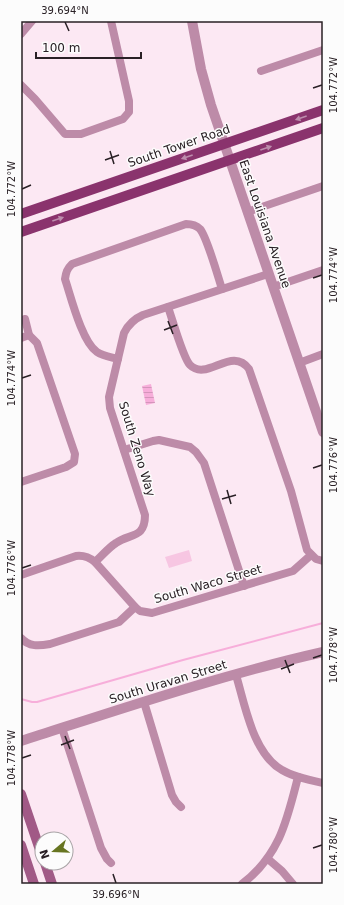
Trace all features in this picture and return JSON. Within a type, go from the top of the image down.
[{"type":"main road","name":"South Tower Road","points":[[21,214],[323,110]]},
{"type":"main road","points":[[21,232],[323,128]]},
{"type":"main road","points":[[21,794],[34,832]]},
{"type":"main road","points":[[21,845],[34,884]]},
{"type":"main road","points":[[47,871],[52,884]]},
{"type":"street","points":[[21,34],[32,21]]},
{"type":"street","points":[[21,85],[65,134],[81,134],[123,119],[129,112],[129,101],[111,21]]},
{"type":"street","name":"East Louisiana Avenue","points":[[192,21],[203,79],[229,160],[323,432]]},
{"type":"street","points":[[261,71],[323,50]]},
{"type":"street","points":[[247,212],[323,186]]},
{"type":"street","points":[[118,359],[97,352],[91,347],[85,337],[65,279],[68,268],[72,264],[186,224],[191,224],[200,228],[222,289]]},
{"type":"street","points":[[273,287],[323,270]]},
{"type":"street","name":"South Zeno Way","points":[[95,562],[116,542],[135,535],[140,531],[145,521],[145,515],[110,408],[109,397],[124,334],[132,322],[142,315],[268,274]]},
{"type":"street","points":[[168,307],[187,360],[193,368],[204,370],[236,360],[246,364],[291,491],[305,544],[311,555],[316,559],[323,561]]},
{"type":"street","points":[[21,482],[66,467],[74,462],[75,454],[37,343],[30,335],[25,319]]},
{"type":"street","points":[[21,338],[30,335]]},
{"type":"street","points":[[299,363],[323,354]]},
{"type":"street","points":[[124,450],[159,440],[190,447],[201,457],[207,470],[244,586]]},
{"type":"street","name":"South Waco Street","points":[[136,607],[146,613],[156,612],[293,572],[311,555]]},
{"type":"street","points":[[21,575],[76,556],[88,557],[95,562],[136,607],[119,622],[50,644],[42,646],[31,645],[21,638]]},
{"type":"street","name":"South Uravan Street","points":[[21,741],[144,702],[272,664],[323,652]]},
{"type":"street","points":[[236,675],[255,737],[260,749],[266,757],[276,767],[285,772],[323,784]]},
{"type":"street","points":[[144,702],[172,795],[176,802],[181,806]]},
{"type":"street","points":[[62,728],[101,848],[111,863]]},
{"type":"street","points":[[242,884],[268,859],[280,838],[285,826],[298,777]]},
{"type":"street","points":[[268,859],[282,871],[293,884]]},
{"type":"shaded area","points":[[151,384],[155,403],[146,405],[142,386]]},
{"type":"shaded area","points":[[189,550],[192,561],[169,568],[165,557]]},
{"type":"waterway","points":[[21,699],[37,702],[183,660],[323,623]]}]
